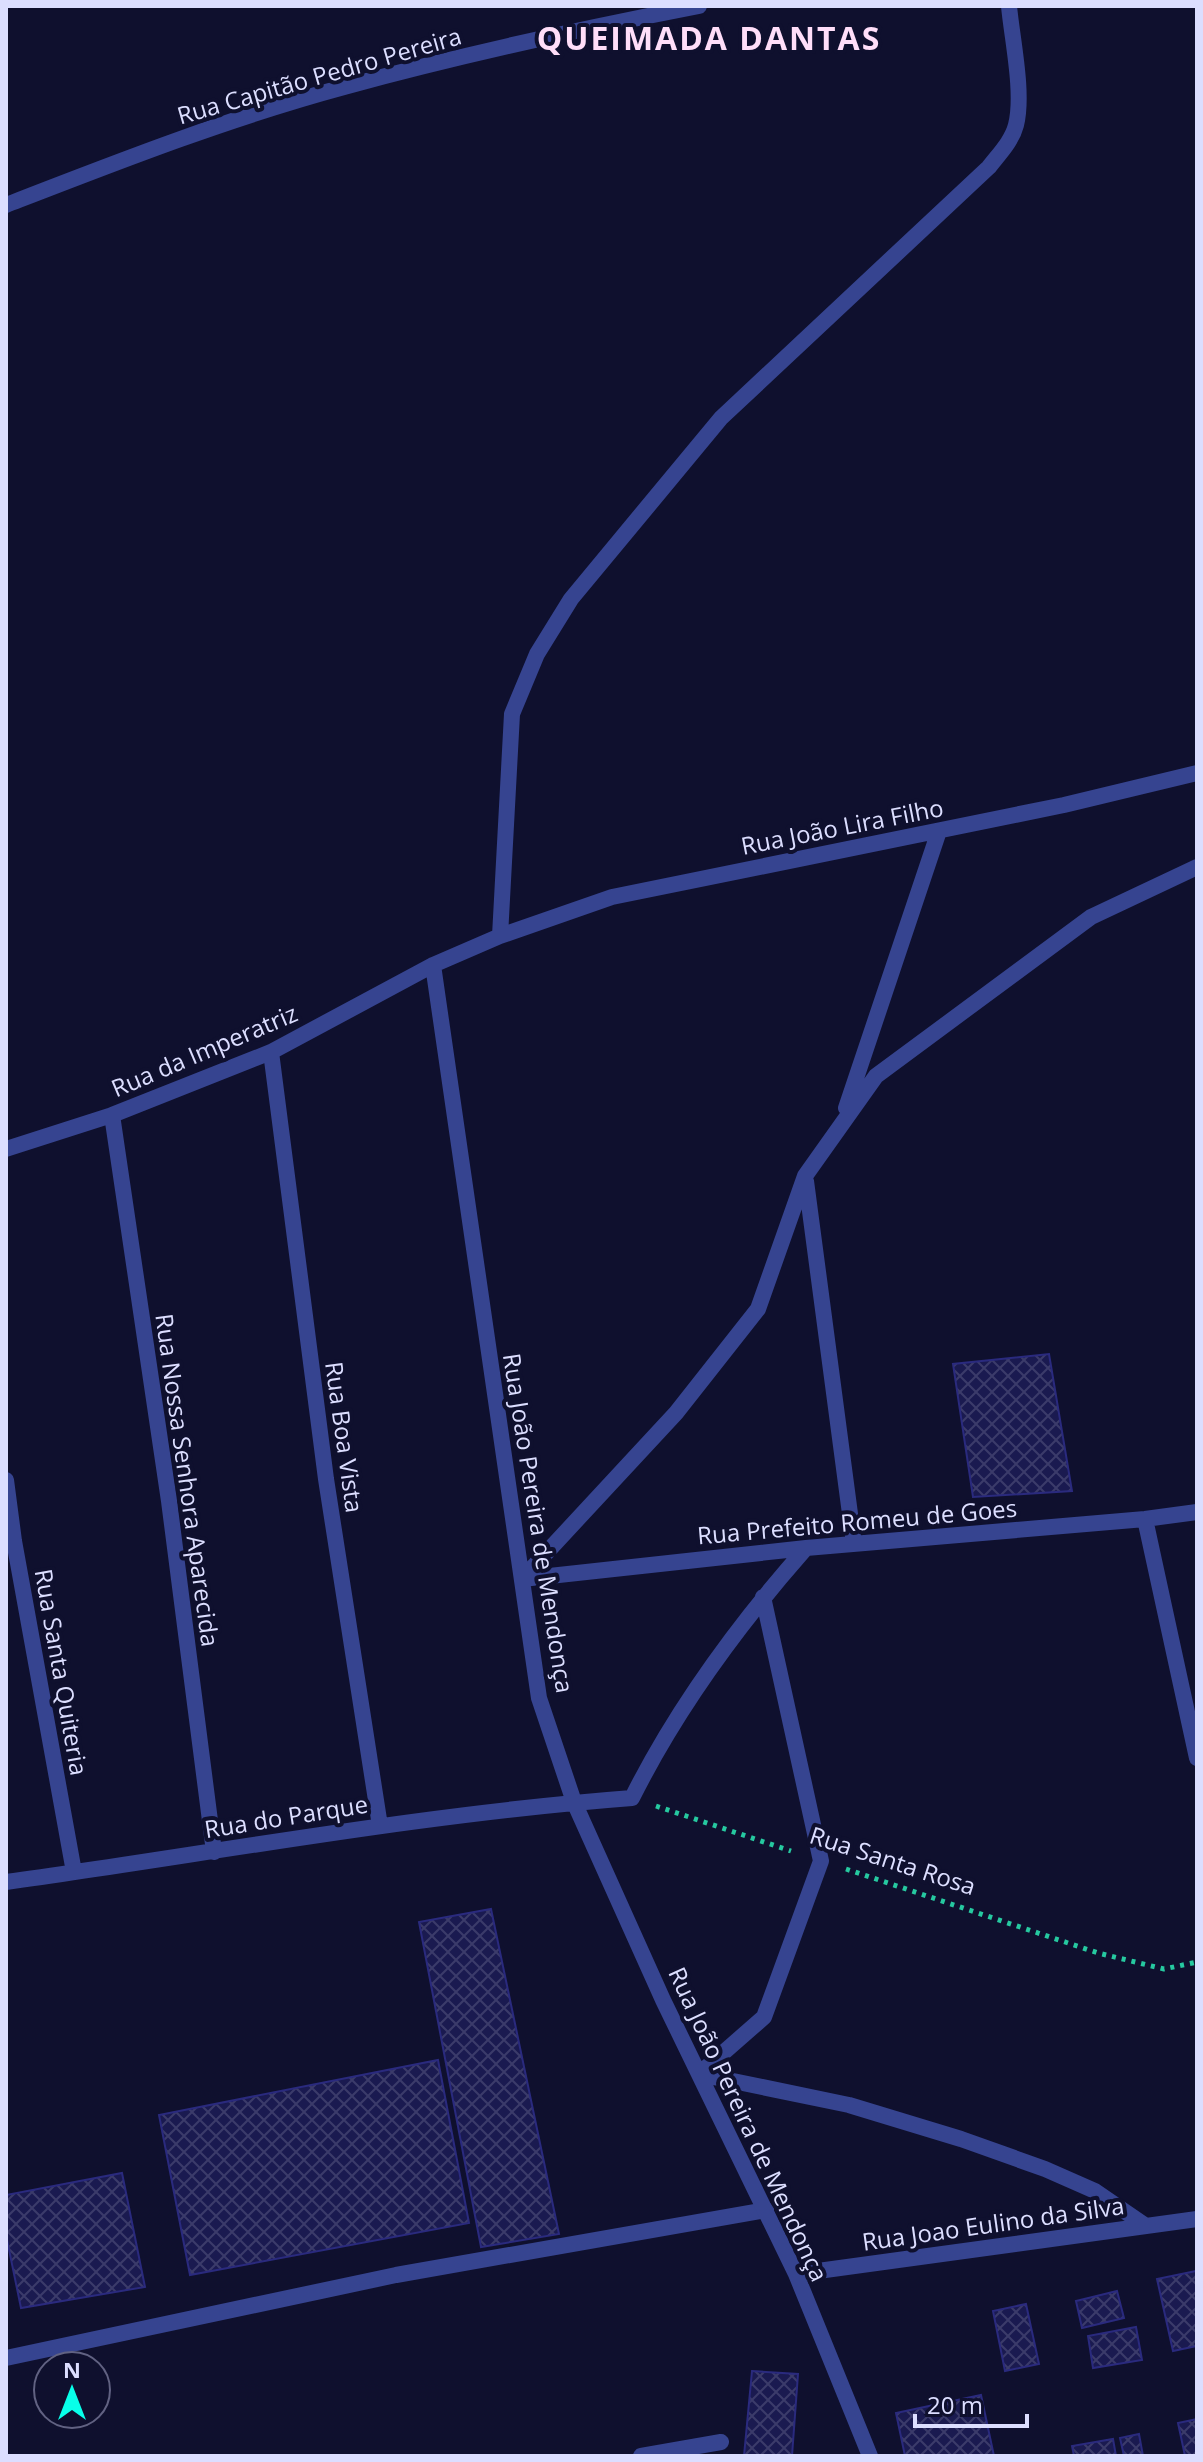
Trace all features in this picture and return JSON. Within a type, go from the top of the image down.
[{"type":"street","name":"Rua Capitão Pedro Pereira","points":[[6,205],[178,139],[343,87],[586,28],[699,6]]},
{"type":"street","points":[[500,936],[512,714],[537,654],[571,599],[721,418],[989,167],[1008,144],[1016,126],[1019,95],[1009,6]]},
{"type":"street","name":"Rua João Lira Filho","points":[[500,936],[612,897],[1064,805],[1197,773]]},
{"type":"street","points":[[841,1125],[939,831]]},
{"type":"street","points":[[522,1579],[676,1413],[758,1309],[805,1176],[876,1076],[1091,917],[1197,867]]},
{"type":"street","name":"Rua da Imperatriz","points":[[6,1149],[112,1115],[271,1052],[433,965],[500,936]]},
{"type":"street","name":"Rua João Pereira de Mendonça","points":[[433,965],[539,1698],[574,1802],[663,2000],[796,2274],[870,2456]]},
{"type":"street","name":"Rua Boa Vista","points":[[271,1052],[326,1479],[380,1826]]},
{"type":"street","name":"Rua Nossa Senhora Aparecida","points":[[112,1115],[169,1501],[214,1852]]},
{"type":"street","points":[[805,1176],[854,1544]]},
{"type":"street","name":"Rua Santa Quiteria","points":[[6,1480],[14,1541],[74,1872]]},
{"type":"street","name":"Rua Prefeito Romeu de Goes","points":[[522,1579],[806,1548],[1197,1512]]},
{"type":"street","points":[[1145,1519],[1197,1758]]},
{"type":"street","points":[[574,1802],[632,1798],[669,1729],[701,1679],[763,1597],[806,1548]]},
{"type":"street","points":[[699,2074],[764,2017],[821,1861],[763,1597]]},
{"type":"street","name":"Rua do Parque","points":[[6,1882],[380,1826],[574,1802]]},
{"type":"street","points":[[699,2074],[849,2105],[961,2139],[1045,2169],[1095,2191],[1146,2226]]},
{"type":"street","points":[[6,2358],[396,2275],[766,2210]]},
{"type":"street","name":"Rua Joao Eulino da Silva","points":[[796,2274],[1197,2219]]},
{"type":"street","points":[[641,2456],[721,2442]]},
{"type":"path","name":"Rua Santa Rosa","points":[[632,1798],[1098,1953],[1164,1969],[1197,1962]]},
{"type":"building","points":[[1049,1354],[1072,1491],[973,1497],[953,1364]]},
{"type":"building","points":[[491,1909],[559,2234],[481,2247],[419,1922]]},
{"type":"building","points":[[438,2060],[469,2223],[190,2275],[159,2115]]},
{"type":"building","points":[[122,2173],[145,2287],[21,2308],[6,2235],[6,2195]]},
{"type":"building","points":[[1196,2271],[1197,2346],[1173,2351],[1157,2279]]},
{"type":"building","points":[[1117,2291],[1124,2318],[1082,2328],[1076,2301]]},
{"type":"building","points":[[1026,2304],[1039,2364],[1005,2371],[993,2311]]},
{"type":"building","points":[[1136,2327],[1142,2360],[1093,2368],[1088,2336]]},
{"type":"building","points":[[752,2371],[798,2374],[792,2456],[744,2456]]},
{"type":"building","points":[[981,2395],[994,2456],[905,2456],[896,2413]]},
{"type":"building","points":[[1197,2419],[1197,2456],[1185,2456],[1178,2423]]},
{"type":"building","points":[[1139,2434],[1143,2456],[1124,2456],[1120,2438]]},
{"type":"building","points":[[1113,2439],[1116,2456],[1074,2456],[1072,2446]]},
{"type":"district","name":"QUEIMADA DANTAS","points":[[709,37]]}]
